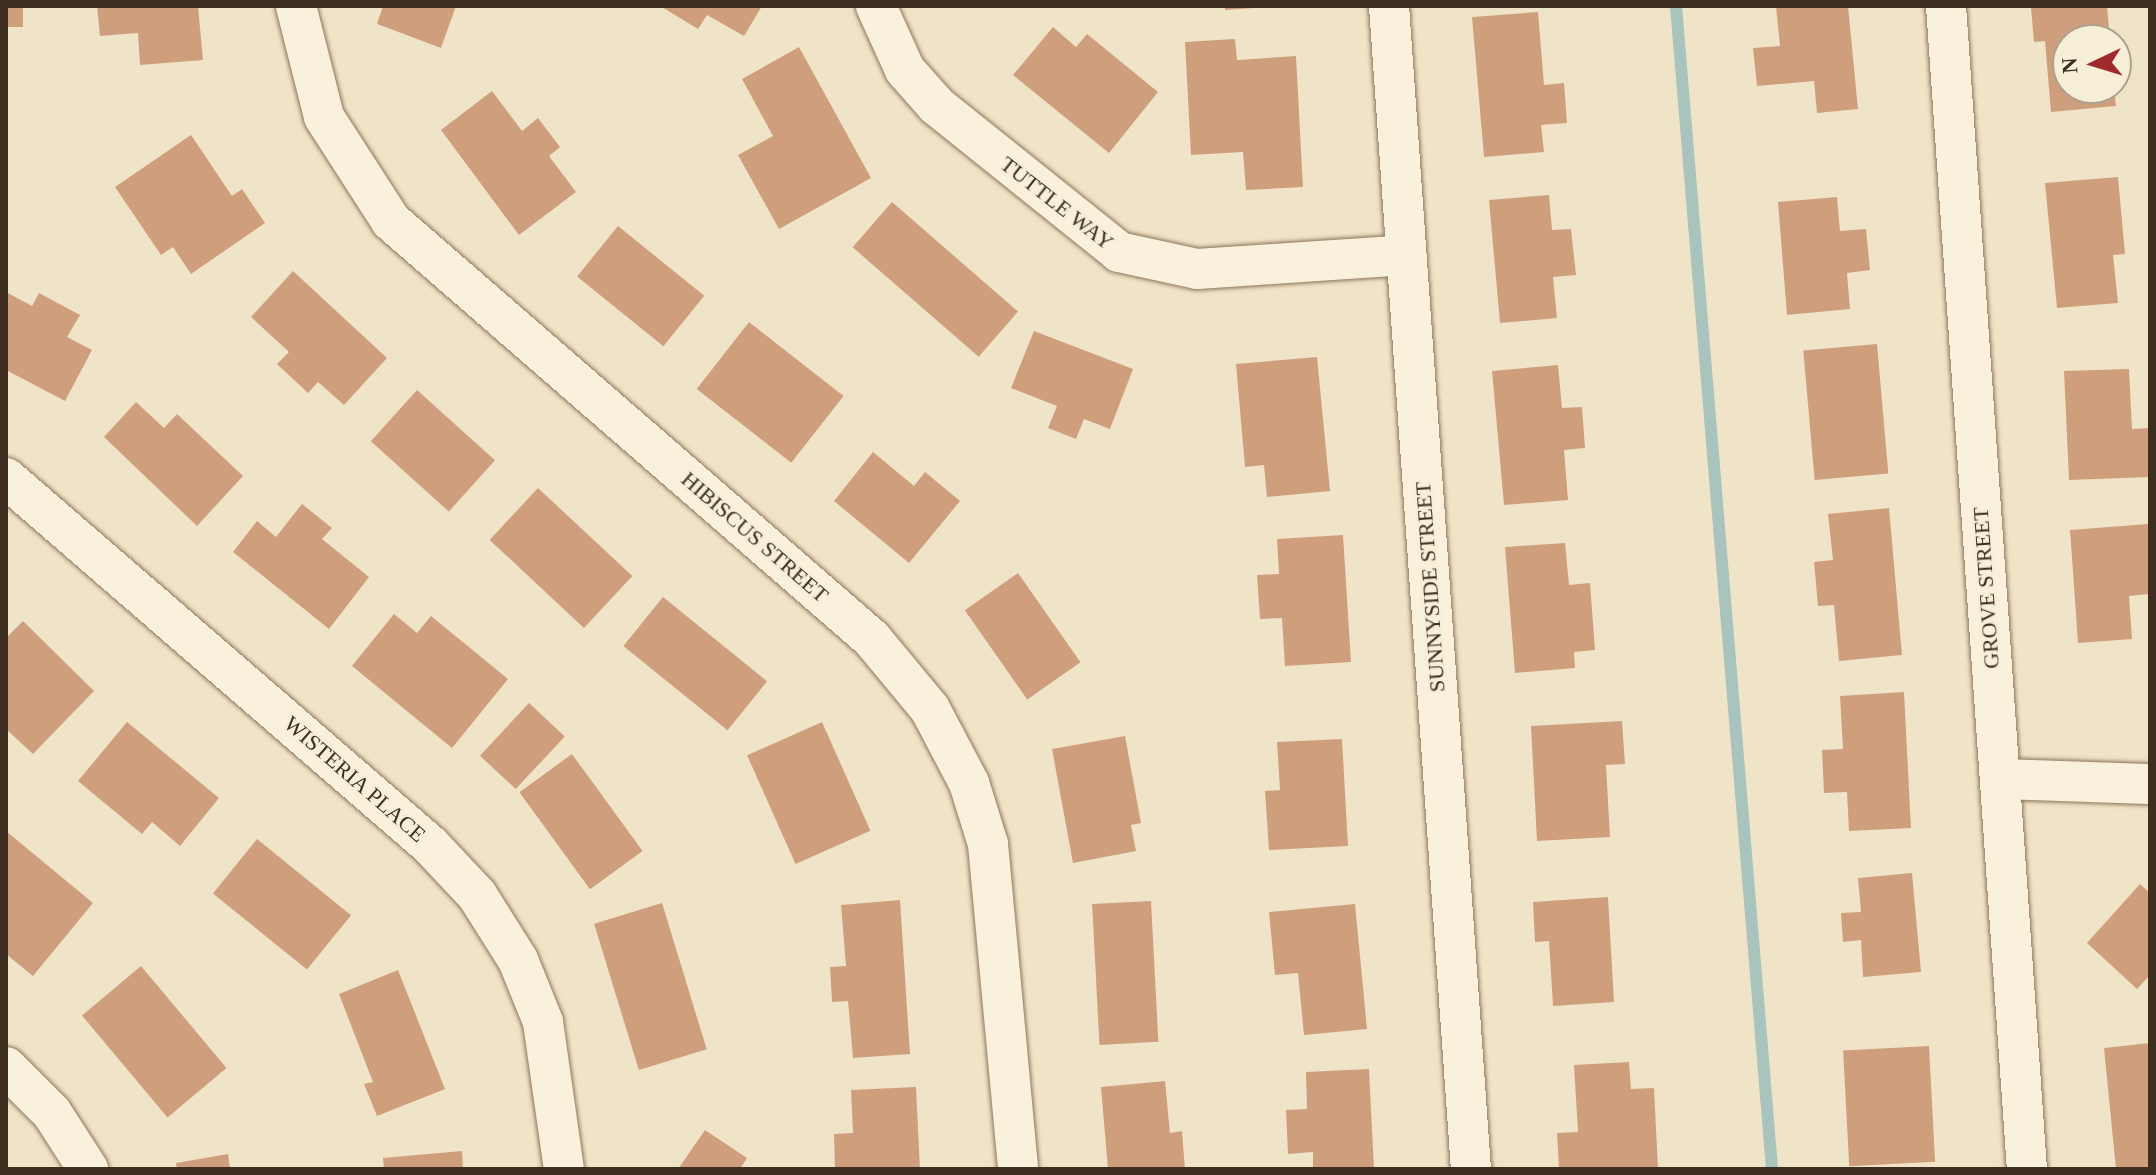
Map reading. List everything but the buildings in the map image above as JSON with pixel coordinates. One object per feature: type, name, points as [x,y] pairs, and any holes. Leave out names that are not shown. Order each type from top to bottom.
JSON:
[{"type":"street","name":"HIBISCUS STREET","points":[[296,6],[324,117],[391,221],[872,639],[930,709],[969,783],[988,844],[1018,1169]]},
{"type":"street","name":"TUTTLE WAY","points":[[876,6],[905,70],[937,106],[1119,252],[1197,269],[1407,255]]},
{"type":"street","name":"SUNNYSIDE STREET","points":[[1389,6],[1471,1169]]},
{"type":"street","name":"GROVE STREET","points":[[1946,6],[2027,1169]]},
{"type":"street","name":"WISTERIA PLACE","points":[[6,478],[430,845],[477,895],[518,960],[543,1022],[564,1169]]},
{"type":"street","points":[[2000,779],[2150,784]]},
{"type":"street","points":[[6,1067],[52,1113],[88,1169]]},
{"type":"waterway","points":[[1676,6],[1772,1169]]}]
